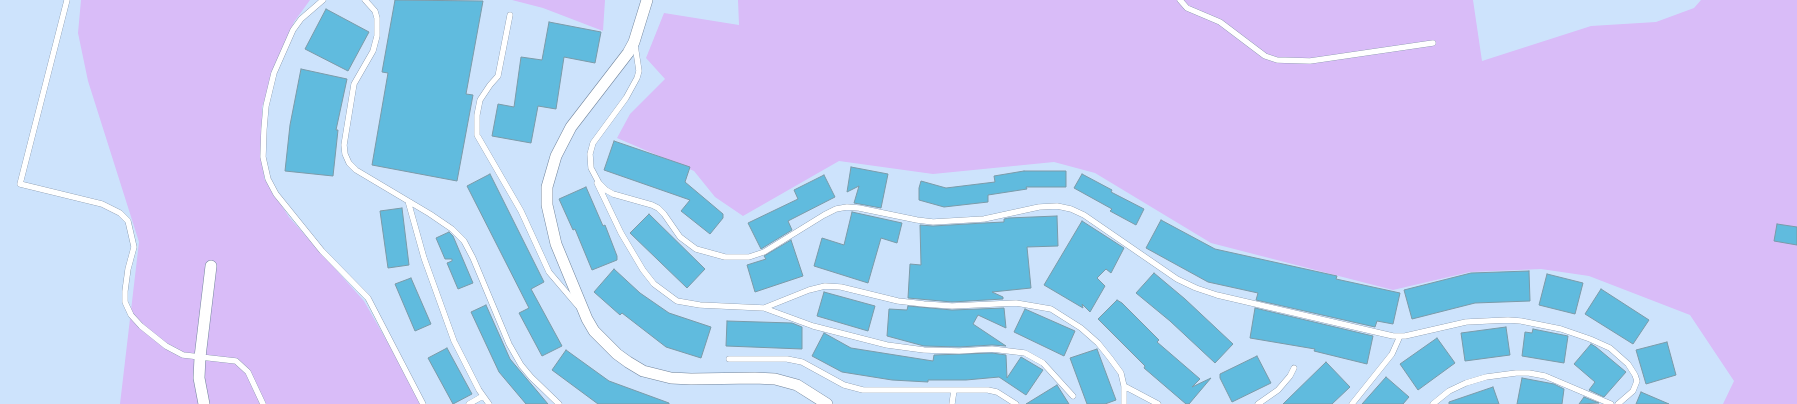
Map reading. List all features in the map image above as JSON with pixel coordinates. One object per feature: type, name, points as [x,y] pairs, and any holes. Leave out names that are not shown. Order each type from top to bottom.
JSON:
[{"type":"street","points":[[647,0],[634,42],[628,53],[570,127],[556,156],[547,187],[548,210],[556,244],[584,314],[594,331],[602,340],[628,362],[643,371],[671,378],[775,379],[798,385],[827,404]]},
{"type":"street","points":[[204,404],[199,378],[200,357],[211,266]]},
{"type":"lane","points":[[67,0],[20,184],[102,204],[120,213],[128,220],[134,247],[128,269],[125,290],[125,302],[127,308],[141,326],[166,346],[183,355],[236,361],[248,372],[263,404]]},
{"type":"lane","points":[[323,0],[301,19],[293,30],[274,73],[266,106],[264,129],[264,157],[268,179],[276,194],[322,251],[368,298],[420,402]]},
{"type":"lane","points":[[365,0],[375,11],[378,28],[373,51],[354,84],[344,145],[345,154],[349,163],[356,170],[452,229],[464,241],[473,258],[506,337],[518,359],[531,377],[559,404]]},
{"type":"lane","points":[[1180,0],[1187,8],[1220,22],[1265,56],[1277,60],[1310,61],[1434,43]]},
{"type":"lane","points":[[510,15],[498,76],[480,100],[477,115],[477,135],[521,211],[549,272],[584,314]]},
{"type":"lane","points":[[634,42],[639,71],[637,78],[626,98],[593,143],[590,154],[593,174],[632,254],[643,270],[662,292],[677,301],[690,304],[764,308],[813,326],[887,345],[924,350],[959,351],[992,349],[1025,353],[1043,363],[1074,396]]},
{"type":"lane","points":[[593,174],[599,183],[613,194],[658,208],[680,237],[696,249],[741,258],[764,252],[824,215],[836,209],[847,207],[933,222],[984,219],[1039,207],[1057,206],[1071,209],[1084,215],[1157,266],[1196,288],[1217,295],[1400,336],[1450,324],[1489,320],[1521,321],[1561,330],[1602,344],[1615,352],[1632,368],[1637,381],[1636,386],[1629,396],[1618,404]]},
{"type":"lane","points":[[408,201],[424,258],[454,341],[483,396],[489,404]]},
{"type":"lane","points":[[764,308],[809,290],[824,286],[841,287],[898,301],[924,304],[952,306],[1016,303],[1051,309],[1082,328],[1110,358],[1121,373],[1124,386],[1124,404]]},
{"type":"lane","points":[[1352,404],[1392,354],[1400,336]]},
{"type":"lane","points":[[729,359],[787,359],[802,362],[844,385],[863,390],[992,391],[1016,404]]},
{"type":"lane","points":[[1258,404],[1278,390],[1290,376],[1294,368]]},
{"type":"lane","points":[[1432,404],[1449,391],[1466,383],[1486,377],[1523,373],[1546,376],[1611,404]]},
{"type":"lane","points":[[1124,386],[1158,404]]},
{"type":"lane","points":[[952,404],[954,390]]},
{"type":"lane","points":[[469,404],[483,396]]},
{"type":"shaded area","points":[[81,0],[310,0],[294,22],[262,107],[264,178],[289,217],[364,301],[423,404],[120,404],[139,242],[88,81],[78,33]]},
{"type":"shaded area","points":[[512,0],[605,0],[603,31],[543,8]]},
{"type":"shaded area","points":[[738,0],[1473,0],[1482,61],[1591,26],[1656,22],[1694,8],[1701,0],[1797,0],[1797,404],[1723,404],[1734,381],[1690,315],[1589,276],[1541,269],[1470,272],[1393,290],[1211,243],[1095,173],[1054,162],[933,174],[839,161],[743,216],[715,197],[694,171],[617,138],[630,114],[665,79],[646,58],[664,13],[739,25]]},
{"type":"building","points":[[395,0],[483,1],[466,94],[473,95],[457,181],[372,165],[388,73],[382,72]]},
{"type":"building","points":[[326,9],[369,32],[348,71],[305,49]]},
{"type":"building","points":[[549,22],[601,32],[595,63],[564,57],[556,109],[538,106],[531,143],[492,136],[498,104],[514,107],[521,57],[542,60]]},
{"type":"building","points":[[301,69],[347,79],[336,130],[338,130],[333,176],[285,171],[290,125]]},
{"type":"building","points":[[614,141],[690,167],[685,182],[723,214],[723,218],[710,234],[681,211],[690,200],[604,170]]},
{"type":"building","points":[[851,167],[888,174],[881,208],[854,203],[859,186],[847,192]]},
{"type":"building","points":[[1024,171],[1066,171],[1066,187],[1026,187],[1027,189],[988,195],[988,202],[944,207],[919,200],[919,188],[921,181],[946,188],[995,182],[994,176]]},
{"type":"building","points":[[490,174],[544,282],[531,289],[562,346],[542,356],[519,313],[529,308],[467,186]]},
{"type":"building","points":[[1082,174],[1112,190],[1111,192],[1144,209],[1136,225],[1110,211],[1112,209],[1074,188]]},
{"type":"building","points":[[824,175],[835,197],[788,221],[792,230],[761,249],[748,223],[798,199],[794,190]]},
{"type":"building","points":[[586,187],[603,226],[605,225],[617,256],[617,260],[592,270],[575,229],[573,230],[559,199]]},
{"type":"building","points":[[402,208],[409,265],[388,268],[380,211]]},
{"type":"building","points":[[852,212],[902,223],[897,243],[881,238],[868,283],[814,266],[822,238],[844,245]]},
{"type":"building","points":[[649,214],[705,269],[687,288],[630,233]]},
{"type":"building","points":[[1057,216],[1058,246],[1027,247],[1031,288],[992,292],[1003,297],[1003,299],[952,302],[908,298],[910,264],[921,265],[920,225],[933,226],[1004,222],[1004,219],[1008,218]]},
{"type":"building","points":[[1161,220],[1215,249],[1337,276],[1336,279],[1400,293],[1393,324],[1377,321],[1375,327],[1256,300],[1258,293],[1208,282],[1146,248]]},
{"type":"building","points":[[1082,221],[1124,248],[1111,273],[1106,269],[1097,278],[1105,286],[1090,312],[1082,304],[1083,308],[1044,285]]},
{"type":"building","points":[[1777,224],[1797,227],[1797,245],[1774,241]]},
{"type":"building","points":[[449,232],[453,236],[473,283],[458,289],[447,263],[452,261],[452,259],[445,259],[436,238]]},
{"type":"building","points":[[791,240],[803,276],[755,292],[747,265],[766,259],[764,256]]},
{"type":"building","points":[[614,269],[640,293],[669,313],[711,327],[701,358],[666,347],[622,313],[620,315],[594,292]]},
{"type":"building","points":[[1529,271],[1530,301],[1475,303],[1412,319],[1404,290],[1471,273]]},
{"type":"building","points":[[1154,273],[1185,299],[1233,344],[1215,363],[1170,321],[1136,293]]},
{"type":"building","points":[[1547,274],[1583,283],[1575,314],[1539,305]]},
{"type":"building","points":[[411,278],[431,324],[415,331],[395,284]]},
{"type":"building","points":[[1601,289],[1649,320],[1633,344],[1585,314]]},
{"type":"building","points":[[824,292],[875,306],[868,331],[817,316]]},
{"type":"building","points":[[1117,300],[1122,303],[1159,340],[1157,342],[1200,379],[1192,387],[1211,378],[1189,404],[1186,404],[1144,368],[1145,366],[1098,319]]},
{"type":"building","points":[[486,305],[510,359],[548,404],[526,404],[499,372],[471,312]]},
{"type":"building","points":[[908,306],[952,310],[1004,308],[1006,328],[978,315],[973,324],[1006,346],[924,346],[887,336],[889,309],[907,310]]},
{"type":"building","points":[[1255,308],[1373,336],[1367,364],[1314,351],[1315,349],[1250,338]]},
{"type":"building","points":[[1025,309],[1075,331],[1064,356],[1014,332]]},
{"type":"building","points":[[727,321],[792,323],[802,327],[802,349],[726,346]]},
{"type":"building","points":[[1506,327],[1510,355],[1465,361],[1461,333]]},
{"type":"building","points":[[1533,329],[1568,336],[1564,363],[1522,356],[1525,332],[1532,333]]},
{"type":"building","points":[[824,333],[851,348],[933,361],[934,355],[992,353],[1006,355],[1007,378],[1021,357],[1043,370],[1026,395],[999,377],[966,380],[928,380],[928,382],[892,380],[842,372],[812,356]]},
{"type":"building","points":[[1437,338],[1455,363],[1418,390],[1400,364]]},
{"type":"building","points":[[1667,342],[1676,375],[1646,384],[1636,350]]},
{"type":"building","points":[[1591,344],[1626,372],[1604,397],[1589,390],[1595,382],[1574,364]]},
{"type":"building","points":[[447,348],[472,394],[453,404],[428,358]]},
{"type":"building","points":[[1097,349],[1116,400],[1105,404],[1087,404],[1070,358]]},
{"type":"building","points":[[566,350],[609,381],[669,404],[598,404],[552,370]]},
{"type":"building","points":[[1257,356],[1271,383],[1232,402],[1220,378],[1220,374]]},
{"type":"building","points":[[1326,362],[1350,387],[1332,404],[1283,404]]},
{"type":"building","points":[[1386,377],[1409,397],[1403,404],[1362,404]]},
{"type":"building","points":[[1522,378],[1554,384],[1564,389],[1562,404],[1517,404]]},
{"type":"building","points":[[1057,385],[1069,404],[1026,404]]},
{"type":"building","points":[[1493,387],[1499,404],[1449,404],[1449,402]]},
{"type":"building","points":[[1641,392],[1669,404],[1636,404]]},
{"type":"building","points":[[1584,397],[1599,403],[1579,404]]}]
